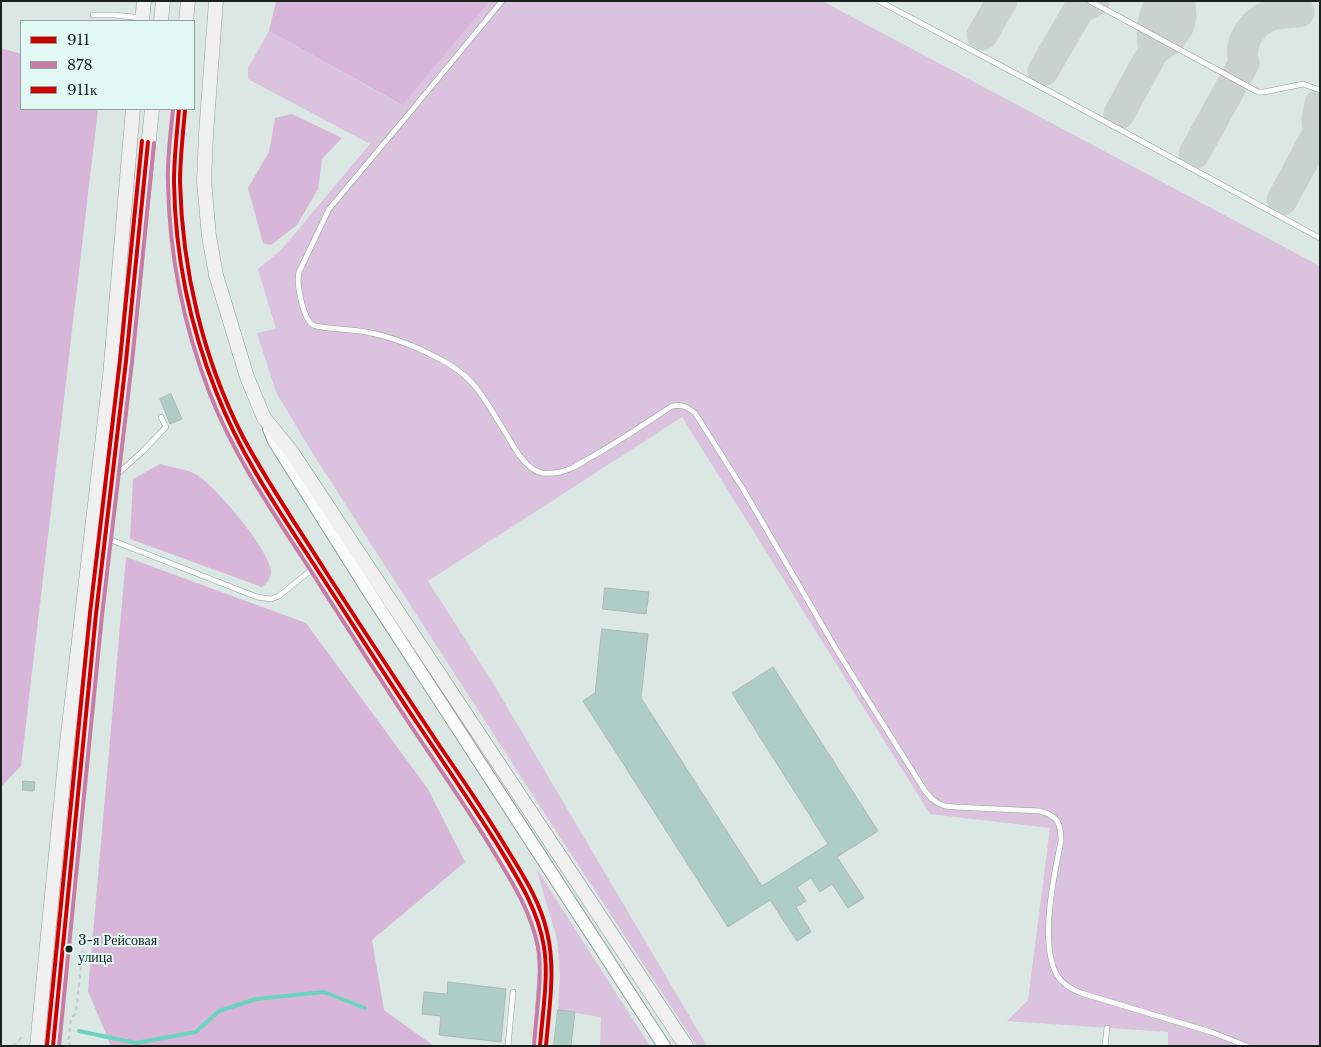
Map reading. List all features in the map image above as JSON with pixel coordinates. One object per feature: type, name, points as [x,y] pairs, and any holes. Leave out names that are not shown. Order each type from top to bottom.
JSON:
[{"type":"main road","points":[[142,20],[144,1]]},
{"type":"main road","points":[[160,20],[163,1]]},
{"type":"main road","points":[[186,20],[188,1]]},
{"type":"main road","points":[[216,1],[204,181],[209,236],[216,275],[230,325],[247,377],[264,418],[296,459],[686,1046]]},
{"type":"main road","points":[[36,1046],[67,743],[110,376],[133,110]]},
{"type":"main road","points":[[53,1046],[96,614],[126,361],[152,110]]},
{"type":"main road","points":[[179,110],[174,182],[180,251],[190,307],[203,353],[220,401],[240,445],[264,486],[371,654],[476,809],[532,904],[542,935],[546,966],[540,1046]]},
{"type":"street","points":[[264,418],[279,448],[369,592],[664,1046]]},
{"type":"lane","points":[[502,1],[402,123],[329,208],[298,277],[305,314],[309,320],[315,326],[364,331],[382,336],[413,347],[453,367],[470,381],[478,391],[519,455],[528,465],[542,473],[560,472],[571,468],[607,448],[672,406],[684,406],[695,413],[743,489],[836,649],[925,791],[932,799],[938,803],[955,808],[1040,811],[1050,813],[1059,823],[1062,841],[1050,910],[1048,941],[1053,968],[1063,984],[1080,993],[1211,1032],[1247,1046]]},
{"type":"lane","points":[[879,1],[1320,238]]},
{"type":"lane","points":[[1090,1],[1258,92],[1302,84],[1320,90]]},
{"type":"lane","points":[[93,15],[114,15],[142,20]]},
{"type":"lane","points":[[112,478],[142,452],[166,427],[161,417]]},
{"type":"lane","points":[[105,538],[257,597],[270,599],[279,596],[315,566]]},
{"type":"lane","points":[[508,1046],[513,992]]},
{"type":"lane","points":[[1106,1046],[1107,1028]]},
{"type":"path","points":[[71,1046],[67,1041],[71,1018],[76,1013],[83,946]]},
{"type":"path","points":[[13,1046],[24,1035]]},
{"type":"shaded area","points":[[276,1],[490,1],[402,105],[269,31]]},
{"type":"shaded area","points":[[490,1],[822,1],[1320,266],[1320,1046],[1168,1046],[1168,1032],[1007,1021],[1028,1000],[1050,828],[930,814],[682,417],[428,581],[493,683],[707,1046],[697,1046],[313,454],[276,392],[257,333],[276,329],[258,269],[281,250],[370,144],[248,79],[248,68],[269,31],[401,105]]},
{"type":"shaded area","points":[[1,48],[20,54],[20,110],[98,110],[21,766],[1,787]]},
{"type":"shaded area","points":[[292,114],[342,138],[322,159],[318,189],[297,225],[271,245],[263,243],[248,188],[269,152],[275,118]]},
{"type":"shaded area","points":[[160,464],[197,475],[216,492],[240,519],[252,534],[268,561],[271,571],[270,576],[262,587],[130,539],[133,479]]},
{"type":"shaded area","points":[[126,557],[306,623],[428,789],[465,862],[372,940],[384,1010],[434,1046],[111,1046],[88,991]]},
{"type":"shaded area","points":[[536,868],[650,1046],[600,1046],[601,1017],[558,1010],[560,974],[557,939]]},
{"type":"building","points":[[171,394],[182,419],[170,424],[160,399]]},
{"type":"building","points":[[605,588],[649,592],[646,614],[603,609]]},
{"type":"building","points":[[602,629],[648,634],[641,698],[762,886],[828,844],[732,693],[773,667],[878,831],[837,857],[864,898],[848,908],[832,884],[820,892],[811,878],[797,887],[806,901],[796,907],[811,932],[797,941],[770,900],[728,927],[583,701],[595,693]]},
{"type":"building","points":[[23,781],[35,782],[34,791],[23,790]]},
{"type":"building","points":[[448,982],[506,989],[501,1042],[439,1035],[441,1016],[422,1014],[424,992],[447,994]]},
{"type":"building","points":[[558,1010],[575,1012],[571,1046],[554,1046]]},
{"type":"waterway","points":[[79,1031],[136,1043],[196,1032],[219,1011],[256,999],[324,992],[365,1008]]},
{"type":"taxiway","points":[[982,35],[1002,1]]},
{"type":"taxiway","points":[[1043,71],[1079,9],[1094,1]]},
{"type":"taxiway","points":[[1154,50],[1152,37],[1154,18],[1163,1]]},
{"type":"taxiway","points":[[1119,114],[1154,50],[1170,39],[1179,25],[1181,16],[1180,1]]},
{"type":"taxiway","points":[[1194,154],[1244,63],[1242,56],[1243,46],[1245,39],[1252,29],[1257,23],[1269,16],[1299,12]]},
{"type":"taxiway","points":[[1282,200],[1318,133],[1317,118],[1320,104]]},
{"type":"transit line","name":"878","points":[[173,110],[168,172],[171,236],[186,316],[210,394],[229,437],[264,498],[472,817],[520,896],[531,921],[538,947],[539,983],[534,1046]]},
{"type":"transit line","name":"911","points":[[179,110],[174,182],[177,236],[186,290],[207,369],[236,437],[271,498],[487,829],[532,906],[541,933],[545,959],[540,1046]]},
{"type":"transit line","name":"911к","points":[[185,110],[180,182],[185,248],[197,313],[217,377],[243,437],[270,484],[364,632],[489,820],[535,897],[544,920],[550,946],[551,989],[546,1046]]},
{"type":"transit line","name":"911к","points":[[47,1045],[90,613],[120,360],[142,141]]},
{"type":"transit line","name":"911","points":[[53,1046],[96,614],[126,361],[148,142]]},
{"type":"transit line","name":"878","points":[[59,1046],[102,615],[132,362],[154,143]]},
{"type":"place","name":"3-я Рейсовая улица","points":[[69,949]]}]
